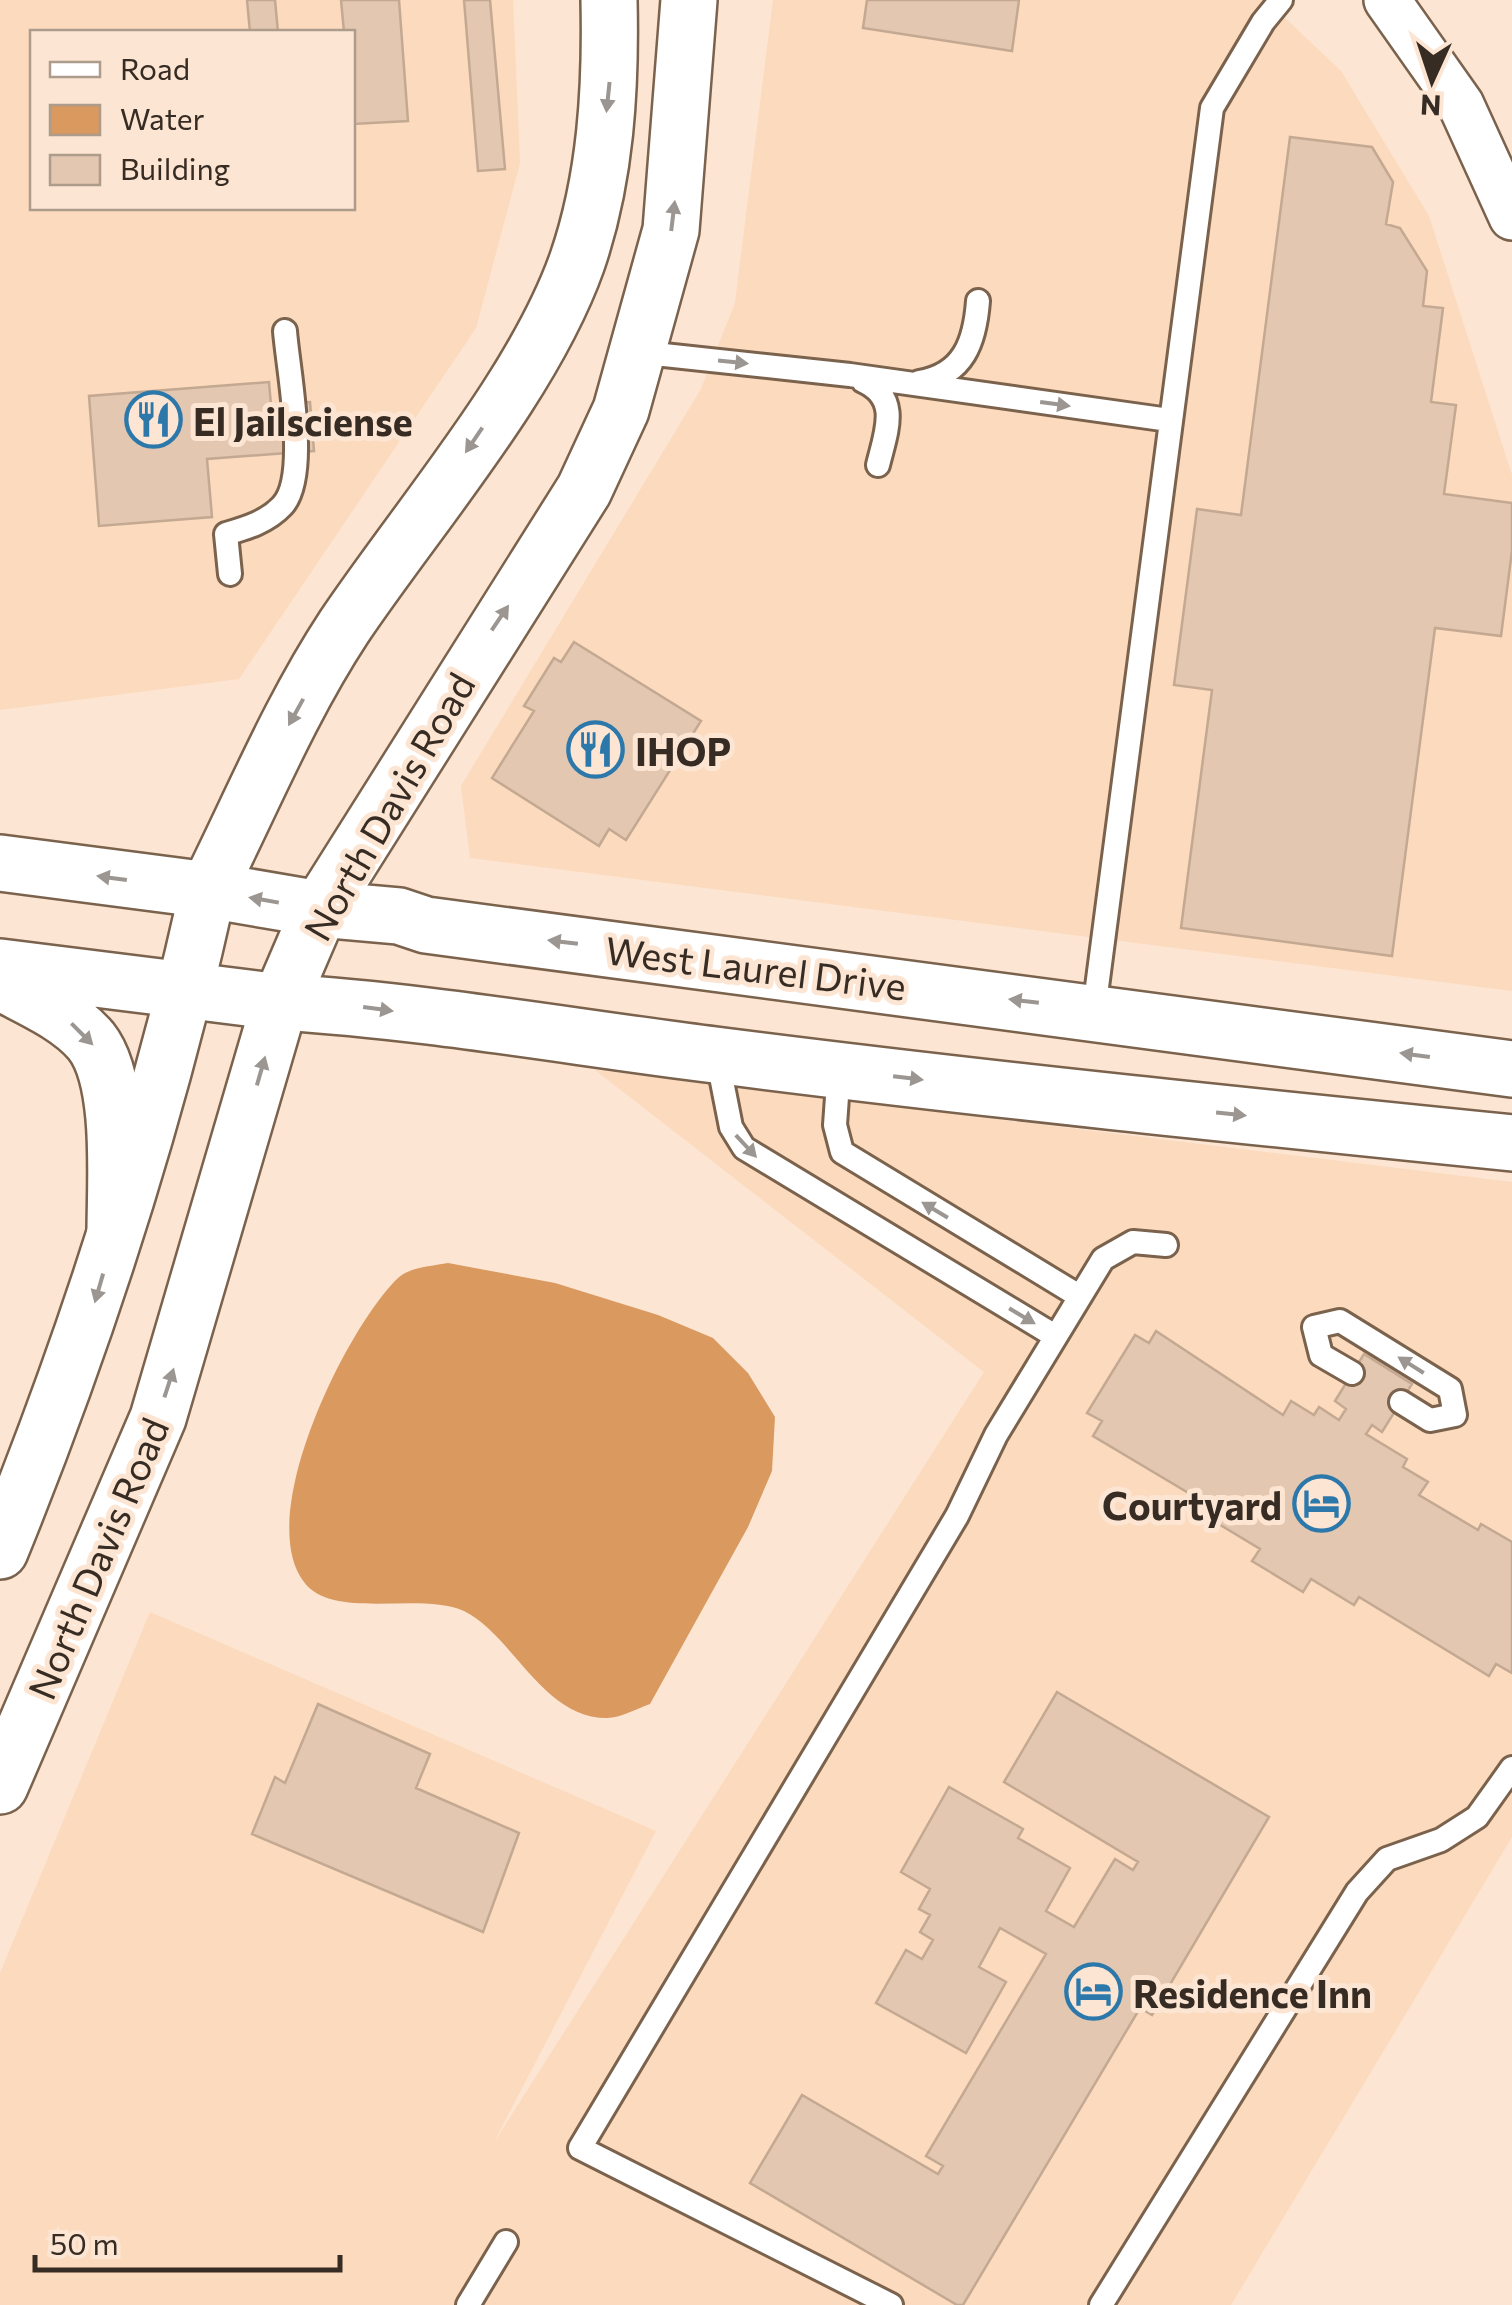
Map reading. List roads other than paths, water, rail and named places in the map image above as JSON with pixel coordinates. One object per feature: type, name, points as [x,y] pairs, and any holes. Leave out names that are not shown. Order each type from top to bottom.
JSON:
[{"type":"main road","points":[[0,1551],[86,1332],[186,990],[208,890],[270,759],[342,630],[530,360],[576,265],[597,188],[611,70],[608,0]]},
{"type":"main road","name":"North Davis Road","points":[[0,1786],[158,1418],[280,1002],[320,910],[356,858],[485,640],[584,490],[621,410],[672,230],[689,0]]},
{"type":"main road","name":"West Laurel Drive","points":[[0,864],[1512,1069]]},
{"type":"main road","points":[[0,967],[280,1002],[354,1006],[716,1056],[1512,1144]]},
{"type":"main road","points":[[0,982],[66,1019],[93,1043],[108,1081],[114,1140],[115,1232]]},
{"type":"street","points":[[1387,0],[1461,105],[1512,217]]},
{"type":"lane","points":[[1094,1010],[1212,108],[1263,22],[1281,0]]},
{"type":"lane","points":[[911,384],[936,380],[962,361],[976,329],[978,300]]},
{"type":"lane","points":[[230,574],[226,534],[261,522],[281,508],[295,481],[284,331]]},
{"type":"lane","points":[[636,352],[850,375],[1169,420]]},
{"type":"lane","points":[[850,375],[882,392],[889,404],[878,466]]},
{"type":"lane","points":[[716,1056],[731,1127],[744,1148],[1055,1336]]},
{"type":"lane","points":[[838,1070],[834,1126],[842,1152],[1079,1296]]},
{"type":"lane","points":[[891,2305],[580,2148],[957,1516],[996,1435],[1079,1296],[1113,1250],[1133,1242],[1166,1245]]},
{"type":"lane","points":[[1352,1373],[1321,1355],[1314,1327],[1340,1321],[1450,1388],[1455,1415],[1430,1420],[1401,1402]]},
{"type":"lane","points":[[1101,2305],[1356,1892],[1387,1858],[1441,1840],[1477,1817],[1512,1768]]},
{"type":"lane","points":[[468,2305],[506,2242]]},
{"type":"water","points":[[448,1263],[555,1283],[658,1315],[713,1338],[748,1373],[775,1417],[772,1471],[748,1527],[650,1704],[612,1718],[584,1714],[564,1705],[546,1690],[482,1622],[464,1611],[425,1604],[335,1600],[317,1594],[304,1582],[291,1552],[290,1514],[298,1470],[332,1378],[377,1302],[398,1278],[415,1269]]},
{"type":"place","name":"El Jailsciense","points":[[154,420]]},
{"type":"place","name":"IHOP","points":[[596,750]]},
{"type":"place","name":"Courtyard","points":[[1321,1504]]},
{"type":"place","name":"Residence Inn","points":[[1094,1992]]}]
